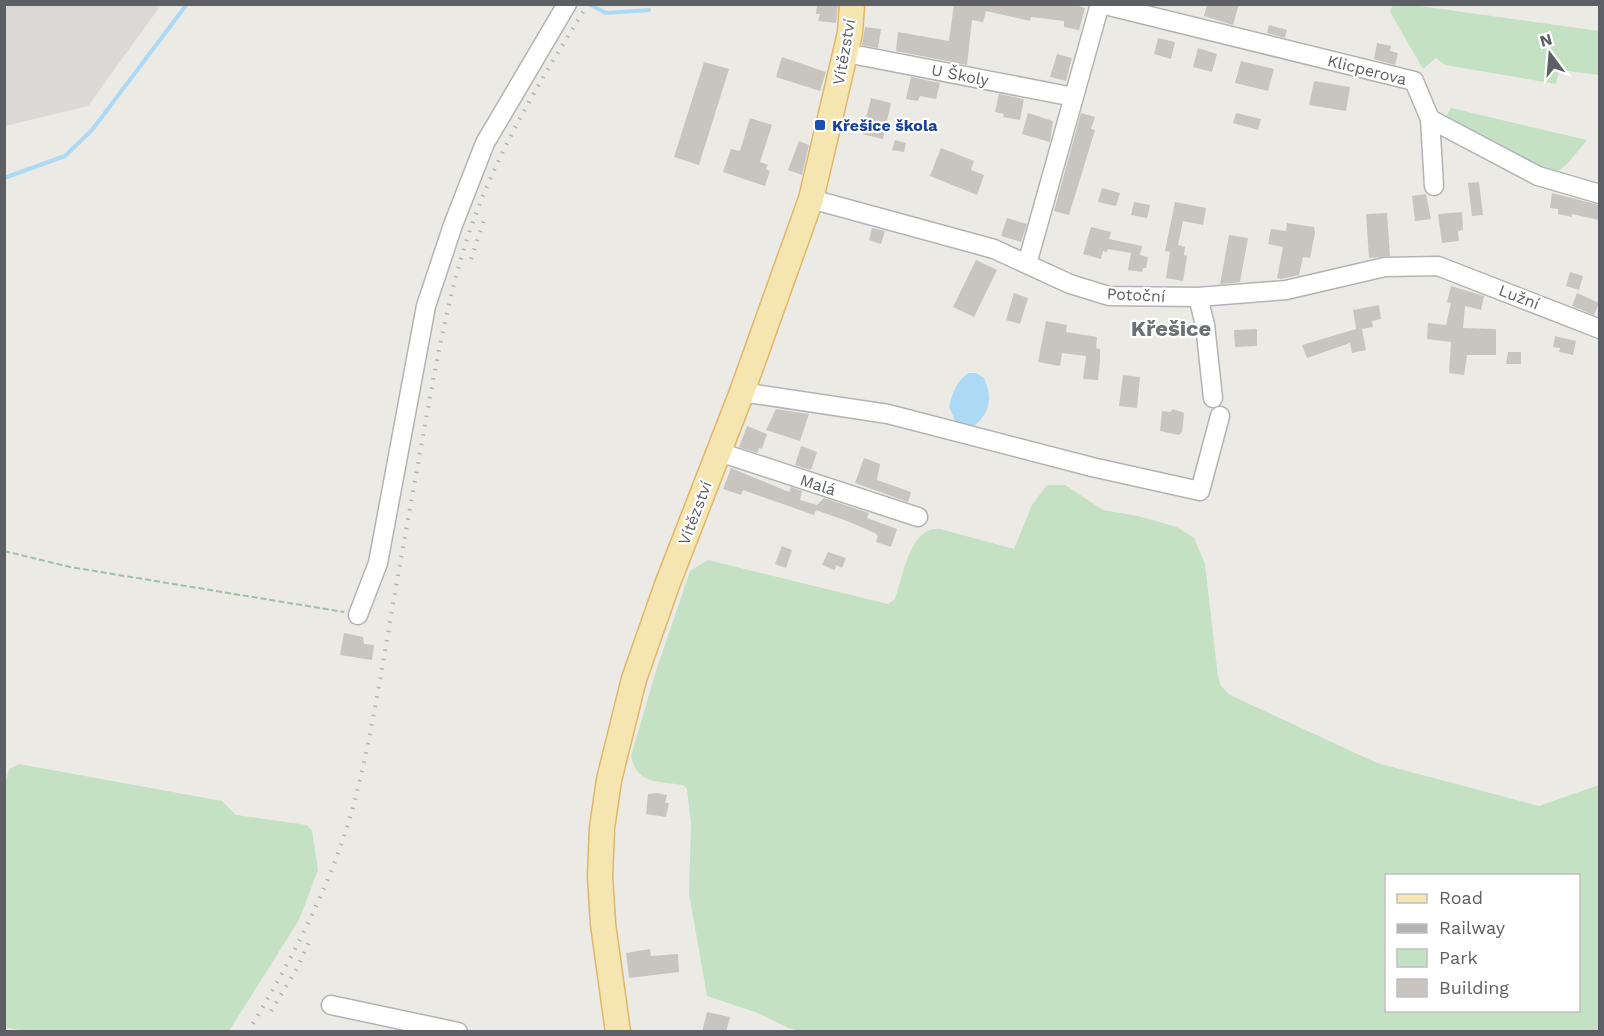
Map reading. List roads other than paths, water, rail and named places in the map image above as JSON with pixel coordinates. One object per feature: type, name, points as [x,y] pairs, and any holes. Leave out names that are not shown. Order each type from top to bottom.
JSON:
[{"type":"main road","name":"Vítězství","points":[[618,1032],[603,924],[600,876],[602,828],[609,780],[634,679],[667,585],[742,392],[811,199],[846,53],[852,4]]},
{"type":"street","points":[[1027,264],[1100,4]]},
{"type":"street","name":"Klicperova","points":[[1100,4],[1414,81],[1430,118]]},
{"type":"street","points":[[358,615],[378,563],[426,306],[453,225],[485,142],[566,7]]},
{"type":"street","name":"U Školy","points":[[846,53],[1074,97]]},
{"type":"street","points":[[1430,118],[1434,186]]},
{"type":"street","points":[[1430,118],[1538,176],[1599,194]]},
{"type":"street","name":"Potoční","points":[[811,199],[994,249],[1070,284],[1109,296],[1198,297],[1286,290],[1385,267],[1438,266]]},
{"type":"street","name":"Lužní","points":[[1438,266],[1599,329]]},
{"type":"street","points":[[1198,297],[1205,326],[1213,398]]},
{"type":"street","points":[[742,392],[888,414],[1092,467],[1200,491],[1220,416]]},
{"type":"street","name":"Malá","points":[[718,452],[918,517]]},
{"type":"street","points":[[332,1005],[458,1032]]},
{"type":"water","points":[[968,373],[976,373],[984,378],[987,385],[988,405],[979,422],[973,427],[958,427],[949,407],[955,388]]},
{"type":"waterway","points":[[4,178],[65,156],[92,130],[187,4]]},
{"type":"waterway","points":[[589,4],[606,13],[649,10]]},
{"type":"railway","points":[[248,1032],[307,926],[331,871],[351,814],[373,720],[441,339],[469,233],[493,173],[522,115],[588,4]]},
{"type":"railway","points":[[471,259],[484,220]]},
{"type":"railway","points":[[271,1011],[296,970],[310,940]]},
{"type":"place","name":"Křešice škola","points":[[820,125]]},
{"type":"district","name":"Křešice","points":[[1171,328]]}]
